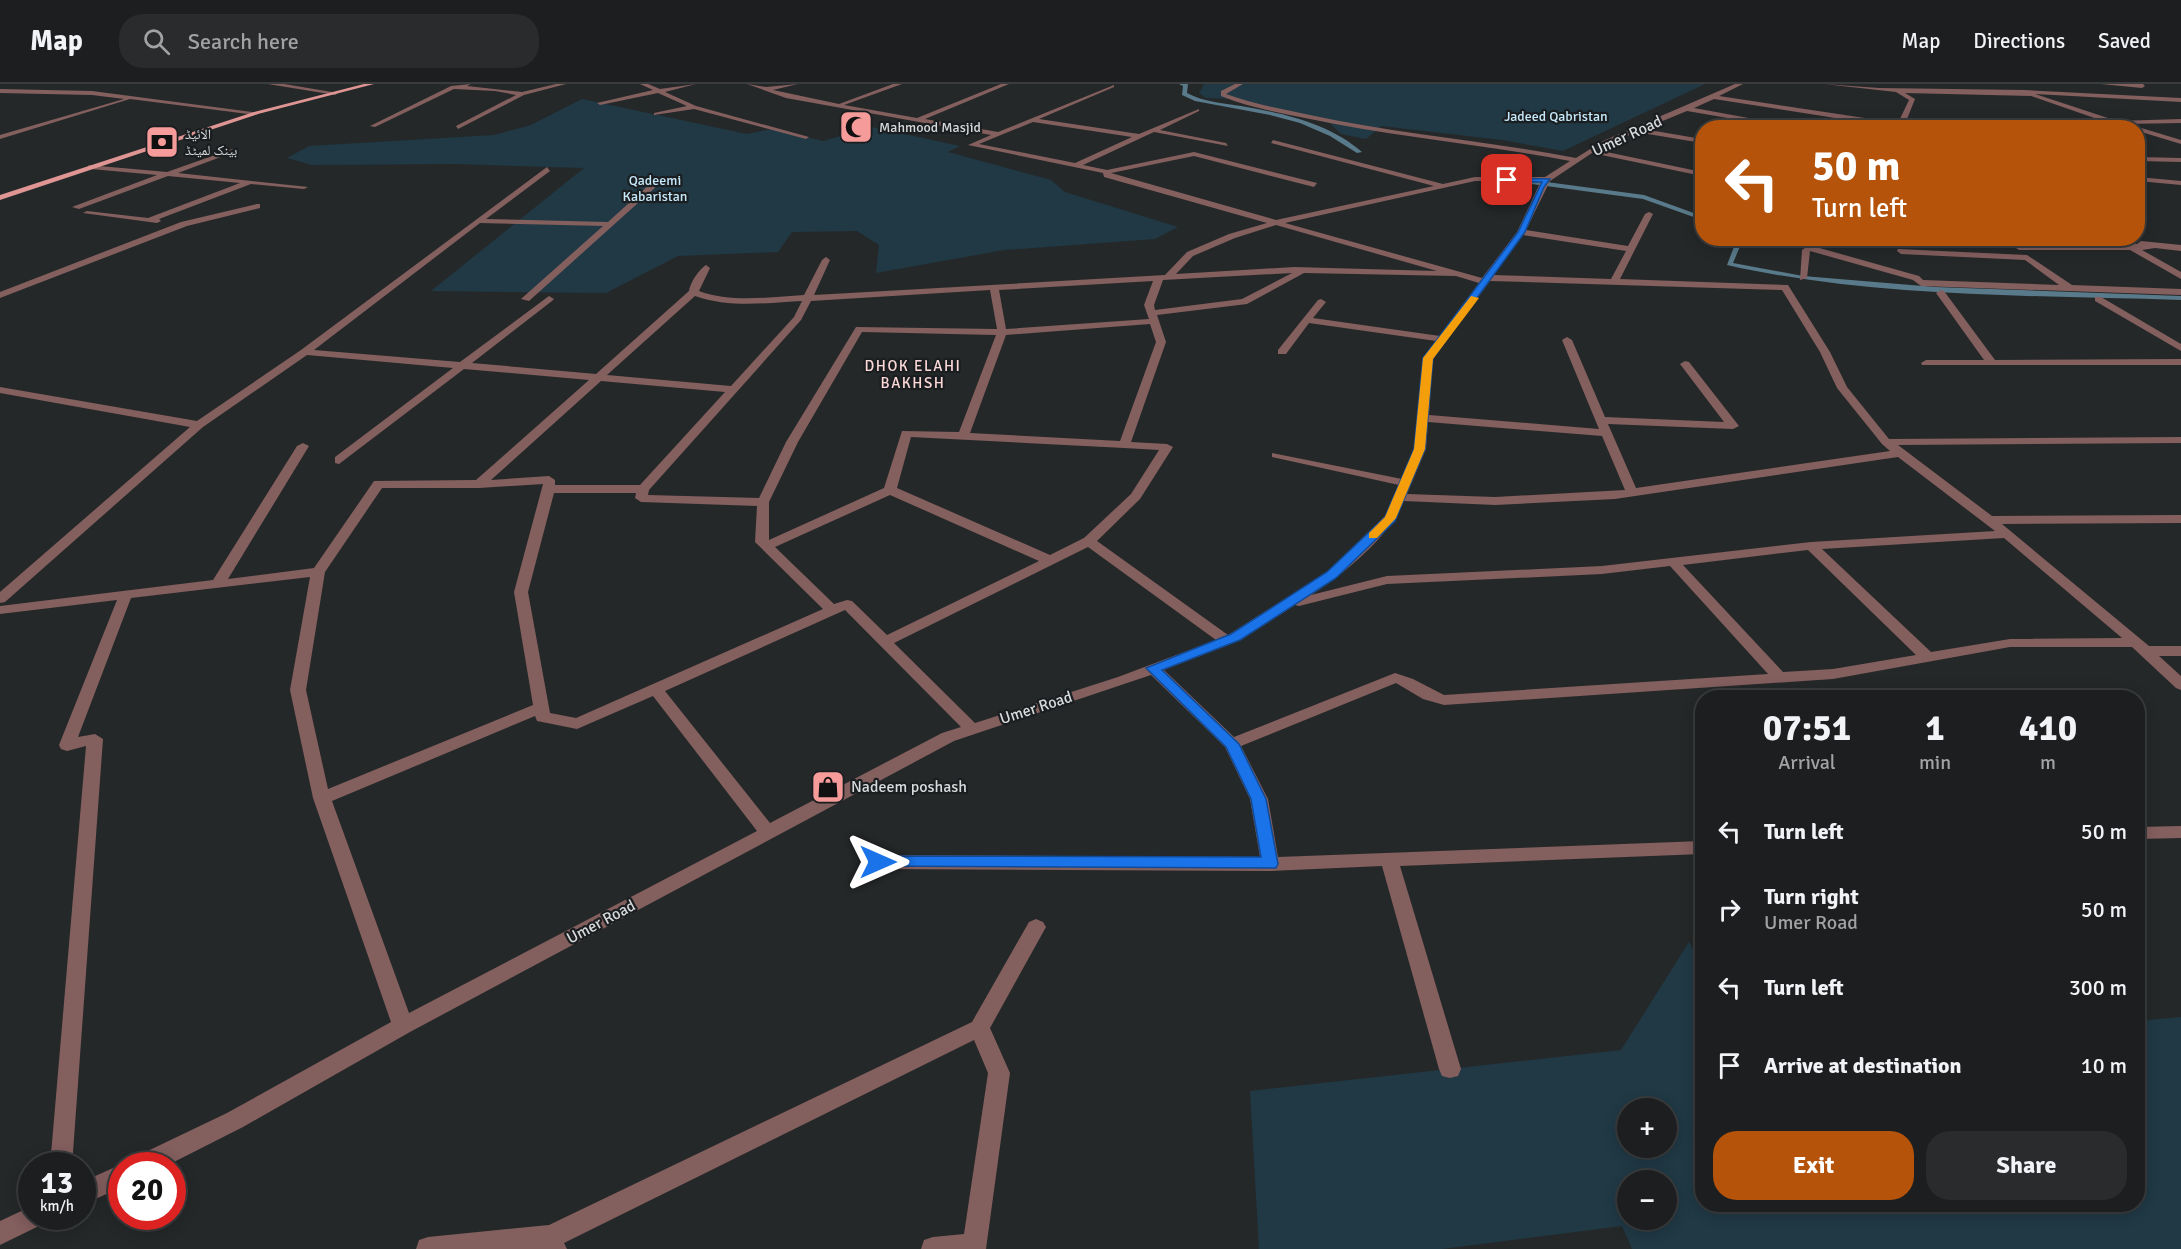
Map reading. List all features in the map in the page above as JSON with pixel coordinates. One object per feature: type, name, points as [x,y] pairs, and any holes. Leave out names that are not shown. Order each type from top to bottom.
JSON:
[{"type":"main road","points":[[0,198],[256,113],[371,84]]},
{"type":"street","points":[[271,84],[335,93]]},
{"type":"street","points":[[373,126],[453,87],[468,84]]},
{"type":"street","points":[[458,127],[522,94],[563,84]]},
{"type":"street","points":[[643,84],[694,107],[806,137]]},
{"type":"street","points":[[600,102],[693,84]]},
{"type":"street","points":[[750,84],[797,99],[999,134]]},
{"type":"street","points":[[763,89],[795,84]]},
{"type":"street","points":[[839,105],[899,84]]},
{"type":"street","points":[[917,120],[1006,84]]},
{"type":"street","points":[[1240,84],[1223,92],[1223,95],[1244,103],[1365,129],[1520,149],[1577,160]]},
{"type":"street","name":"Umer Road","points":[[170,1152],[235,1120],[403,1026],[768,834],[948,736],[1153,668],[1227,640],[1332,575],[1391,518],[1419,449],[1428,358],[1488,280],[1521,232],[1544,183],[1592,151],[1740,84]]},
{"type":"street","points":[[1827,84],[1898,91],[2027,93],[2181,100]]},
{"type":"street","points":[[1871,84],[1879,90]]},
{"type":"street","points":[[2014,84],[2027,93],[2105,120]]},
{"type":"street","points":[[2104,84],[2142,86],[2138,84]]},
{"type":"street","points":[[1112,86],[971,146],[1107,172],[1157,159],[1194,154],[1314,185]]},
{"type":"street","points":[[453,87],[495,89],[522,94]]},
{"type":"street","points":[[0,91],[92,93],[256,113]]},
{"type":"street","points":[[1898,91],[1912,99],[1902,120]]},
{"type":"street","points":[[0,137],[135,97]]},
{"type":"street","points":[[1714,97],[1859,120]]},
{"type":"street","points":[[656,114],[694,107]]},
{"type":"street","points":[[1688,109],[1753,120]]},
{"type":"street","points":[[1077,165],[1197,110]]},
{"type":"street","points":[[1671,116],[1682,118]]},
{"type":"street","points":[[1032,120],[1138,136]]},
{"type":"street","points":[[2145,122],[2181,121]]},
{"type":"street","points":[[0,129],[23,130]]},
{"type":"street","points":[[1152,130],[1226,145]]},
{"type":"street","points":[[1636,130],[1695,140]]},
{"type":"street","points":[[2145,131],[2181,142]]},
{"type":"street","points":[[1273,142],[1443,186]]},
{"type":"street","points":[[76,207],[232,151]]},
{"type":"street","points":[[1592,151],[1695,173]]},
{"type":"street","points":[[2145,159],[2181,160]]},
{"type":"street","points":[[91,167],[304,187]]},
{"type":"street","points":[[0,599],[199,425],[304,352],[547,169]]},
{"type":"street","points":[[1107,172],[1107,175],[1455,274],[1488,280],[1785,287],[1825,352],[1842,387],[1886,442],[2008,534],[2141,647],[2181,685]]},
{"type":"street","points":[[1124,445],[1161,342],[1149,305],[1163,277],[1190,254],[1233,236],[1278,222],[1475,179],[1544,183]]},
{"type":"street","points":[[2145,180],[2181,183]]},
{"type":"street","points":[[149,220],[251,182]]},
{"type":"street","points":[[2155,182],[2172,190]]},
{"type":"street","points":[[526,298],[654,185]]},
{"type":"street","points":[[0,295],[184,224],[257,206]]},
{"type":"street","points":[[87,213],[184,224]]},
{"type":"street","points":[[1614,282],[1649,213]]},
{"type":"street","points":[[477,221],[609,224]]},
{"type":"street","points":[[1521,232],[1631,249]]},
{"type":"street","points":[[1803,278],[1806,250],[1812,246]]},
{"type":"street","points":[[2017,246],[2047,246]]},
{"type":"street","points":[[2136,246],[2181,276]]},
{"type":"street","points":[[2145,246],[2181,248]]},
{"type":"street","points":[[1809,248],[1916,278],[1921,283],[2181,292]]},
{"type":"street","points":[[1901,251],[2028,258],[2071,289]]},
{"type":"street","points":[[763,502],[641,498],[643,489],[798,318],[826,260]]},
{"type":"street","points":[[479,484],[694,292],[694,287],[705,268]]},
{"type":"street","points":[[694,292],[707,297],[754,301],[1303,271],[1455,274]]},
{"type":"street","points":[[832,611],[762,542],[763,502],[792,442],[859,328],[1002,332],[1153,317],[1244,302],[1303,271]]},
{"type":"street","points":[[10,281],[39,280]]},
{"type":"street","points":[[963,435],[1002,332],[994,288]]},
{"type":"street","points":[[1941,293],[1992,363]]},
{"type":"street","points":[[339,460],[549,299]]},
{"type":"street","points":[[2098,299],[2181,348]]},
{"type":"street","points":[[1282,352],[1321,302]]},
{"type":"street","points":[[1307,320],[1443,339]]},
{"type":"street","points":[[1567,340],[1632,493]]},
{"type":"street","points":[[304,352],[733,389]]},
{"type":"street","points":[[1926,363],[2181,362]]},
{"type":"street","points":[[1601,420],[1733,426],[1685,364]]},
{"type":"street","points":[[0,390],[199,425]]},
{"type":"street","points":[[1422,418],[1606,433]]},
{"type":"street","points":[[885,642],[1089,541],[1136,496],[1167,447],[906,433],[890,490]]},
{"type":"street","points":[[1886,442],[2181,441]]},
{"type":"street","points":[[219,582],[303,446]]},
{"type":"street","points":[[1276,455],[1403,490],[1495,501],[1632,493],[1900,453]]},
{"type":"street","points":[[403,1026],[322,798],[298,690],[318,572],[378,484],[479,484],[549,480],[549,489],[521,592],[543,717],[577,724],[847,604],[972,729]]},
{"type":"street","points":[[549,489],[643,489]]},
{"type":"street","points":[[766,546],[890,490],[1049,560]]},
{"type":"street","points":[[1989,520],[2181,519]]},
{"type":"street","points":[[1286,605],[1387,580],[1602,570],[1810,546],[2008,534]]},
{"type":"street","points":[[1089,541],[1227,640]]},
{"type":"street","points":[[1810,546],[1928,658]]},
{"type":"street","points":[[1673,562],[1781,679]]},
{"type":"street","points":[[0,610],[219,582],[318,572]]},
{"type":"street","points":[[62,1152],[95,739],[67,745],[126,594]]},
{"type":"street","points":[[1232,744],[1395,678],[1407,680],[1427,697],[1444,700],[1833,674],[2010,643],[2141,647],[2181,651]]},
{"type":"street","points":[[1153,668],[1232,744],[1258,799],[1270,864]]},
{"type":"street","points":[[655,689],[768,834]]},
{"type":"street","points":[[322,798],[541,708]]},
{"type":"street","points":[[2145,833],[2181,832]]},
{"type":"street","points":[[878,862],[1270,864],[1695,847]]},
{"type":"street","points":[[1389,859],[1450,1069]]},
{"type":"street","points":[[428,1249],[552,1243],[979,1028],[1036,927]]},
{"type":"street","points":[[933,1249],[974,1247],[999,1073],[979,1028]]},
{"type":"street","points":[[0,1233],[18,1224]]},
{"type":"green space","name":"Jadeed Qabristan","points":[[1204,84],[1705,84],[1563,151],[1502,140],[1382,126],[1366,139],[1341,134],[1328,121],[1235,99],[1206,98],[1199,93]]},
{"type":"green space","name":"Qadeemi Kabaristan","points":[[582,99],[747,134],[772,129],[823,141],[872,127],[960,146],[948,152],[1051,180],[1065,192],[1178,227],[1155,239],[1004,250],[876,273],[879,245],[857,231],[792,232],[778,252],[678,256],[606,293],[431,291],[584,168],[456,164],[312,165],[287,158],[309,146],[494,135],[531,125]]},
{"type":"green space","points":[[1689,942],[1695,953],[1695,1212],[2145,1212],[2145,1020],[2181,1017],[2181,1249],[1632,1249],[1624,1230],[1677,1230],[1677,1170],[1617,1170],[1617,1227],[1442,1249],[1259,1249],[1250,1091],[1621,1050]]},
{"type":"waterway","points":[[1181,84],[1186,85],[1184,94],[1197,100],[1270,113],[1302,122],[1332,135],[1359,152]]},
{"type":"waterway","points":[[1485,180],[1511,184],[1524,181],[1644,197],[1695,215]]},
{"type":"waterway","points":[[1737,246],[1729,264],[1803,278],[1935,289],[2181,298]]},
{"type":"slow traffic","points":[[1373,535],[1391,518],[1419,449],[1428,358],[1474,298]]},
{"type":"place","name":"Mahmood Masjid","points":[[856,127]]},
{"type":"place","name":"الائیڈ بینک لمیٹڈ","points":[[162,142]]},
{"type":"place","name":"Nadeem poshash","points":[[828,787]]},
{"type":"district","name":"DHOK ELAHI BAKHSH","points":[[913,374]]},
{"type":"route","points":[[878,862],[1270,864],[1258,799],[1232,744],[1153,668],[1236,637],[1332,575],[1391,518],[1419,449],[1428,358],[1521,232],[1541,187],[1547,179],[1507,180]]}]
